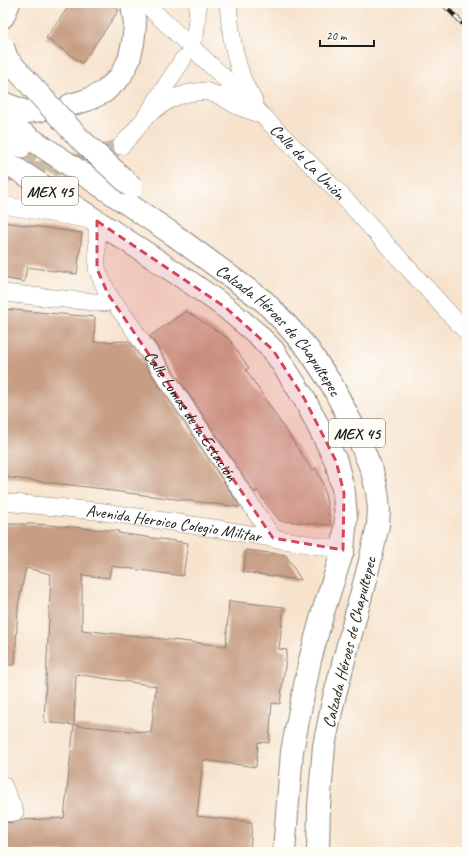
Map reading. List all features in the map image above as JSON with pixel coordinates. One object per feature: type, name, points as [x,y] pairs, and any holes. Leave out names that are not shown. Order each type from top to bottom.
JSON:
[{"type":"main road","points":[[3,18],[9,3]]},
{"type":"main road","points":[[70,105],[87,100],[104,92],[120,77],[129,60],[133,43],[135,25],[132,3]]},
{"type":"main road","points":[[3,47],[7,59],[78,137],[208,260]]},
{"type":"main road","points":[[3,103],[26,112],[41,110]]},
{"type":"main road","name":"Calzada Héroes de Chapultepec","points":[[3,120],[174,235],[265,302],[308,349],[332,385],[357,434],[372,471],[377,491],[379,509],[378,525],[333,702],[324,746],[319,806],[318,852]]},
{"type":"main road","name":"MEX 45","points":[[3,160],[97,221]]},
{"type":"main road","name":"Calzada Héroes de Chapultepec","points":[[97,221],[225,307],[256,333],[273,350],[304,398],[336,460],[344,493],[346,518],[343,550],[323,612],[310,660],[292,751],[284,852]]},
{"type":"street","points":[[146,3],[262,115]]},
{"type":"street","points":[[195,36],[198,3]]},
{"type":"street","points":[[228,3],[235,51],[245,85],[262,115]]},
{"type":"street","points":[[148,114],[183,59]]},
{"type":"street","name":"Calle de La Unión","points":[[121,146],[148,114],[169,100],[189,93],[205,91],[220,96],[236,106],[262,115],[348,202],[467,332]]},
{"type":"street","points":[[3,138],[22,150]]},
{"type":"street","points":[[3,205],[97,221]]},
{"type":"street","name":"Calle Lomas de la Estación","points":[[97,221],[97,269],[108,294],[130,324],[273,538]]},
{"type":"street","points":[[3,293],[104,304],[108,294]]},
{"type":"street","name":"Avenida Heroico Colegio Militar","points":[[3,502],[96,510],[343,550]]},
{"type":"street","points":[[3,785],[9,813]]},
{"type":"highlighted area","points":[[97,221],[225,307],[273,350],[304,398],[336,461],[344,493],[343,550],[273,538],[108,294],[97,269]]},
{"type":"building","points":[[71,3],[109,3],[119,10],[82,63],[46,38]]},
{"type":"building","points":[[3,222],[82,233],[77,274],[27,267],[24,282],[3,278]]},
{"type":"building","points":[[3,309],[95,317],[94,342],[129,341],[240,506],[3,477]]},
{"type":"building","points":[[186,311],[229,339],[249,368],[246,370],[312,470],[316,468],[323,484],[331,525],[280,521],[257,490],[255,493],[150,336]]},
{"type":"building","points":[[3,524],[36,524],[119,531],[118,533],[188,543],[183,576],[111,566],[109,578],[82,575],[82,630],[226,646],[229,601],[284,607],[279,649],[287,650],[280,704],[272,703],[269,743],[258,742],[256,767],[203,760],[197,816],[252,822],[250,852],[3,852],[3,823],[21,820],[64,818],[74,725],[44,722],[51,574],[26,568],[18,606],[15,665],[3,665]],"holes":[[[76,674],[156,686],[151,733],[74,725]]]},
{"type":"building","points":[[246,550],[286,555],[301,580],[243,572]]},
{"type":"tunnel","points":[[3,174],[52,168],[84,161],[121,146]]},
{"type":"tunnel","points":[[22,149],[59,167]]},
{"type":"railway","points":[[442,3],[467,28]]}]
